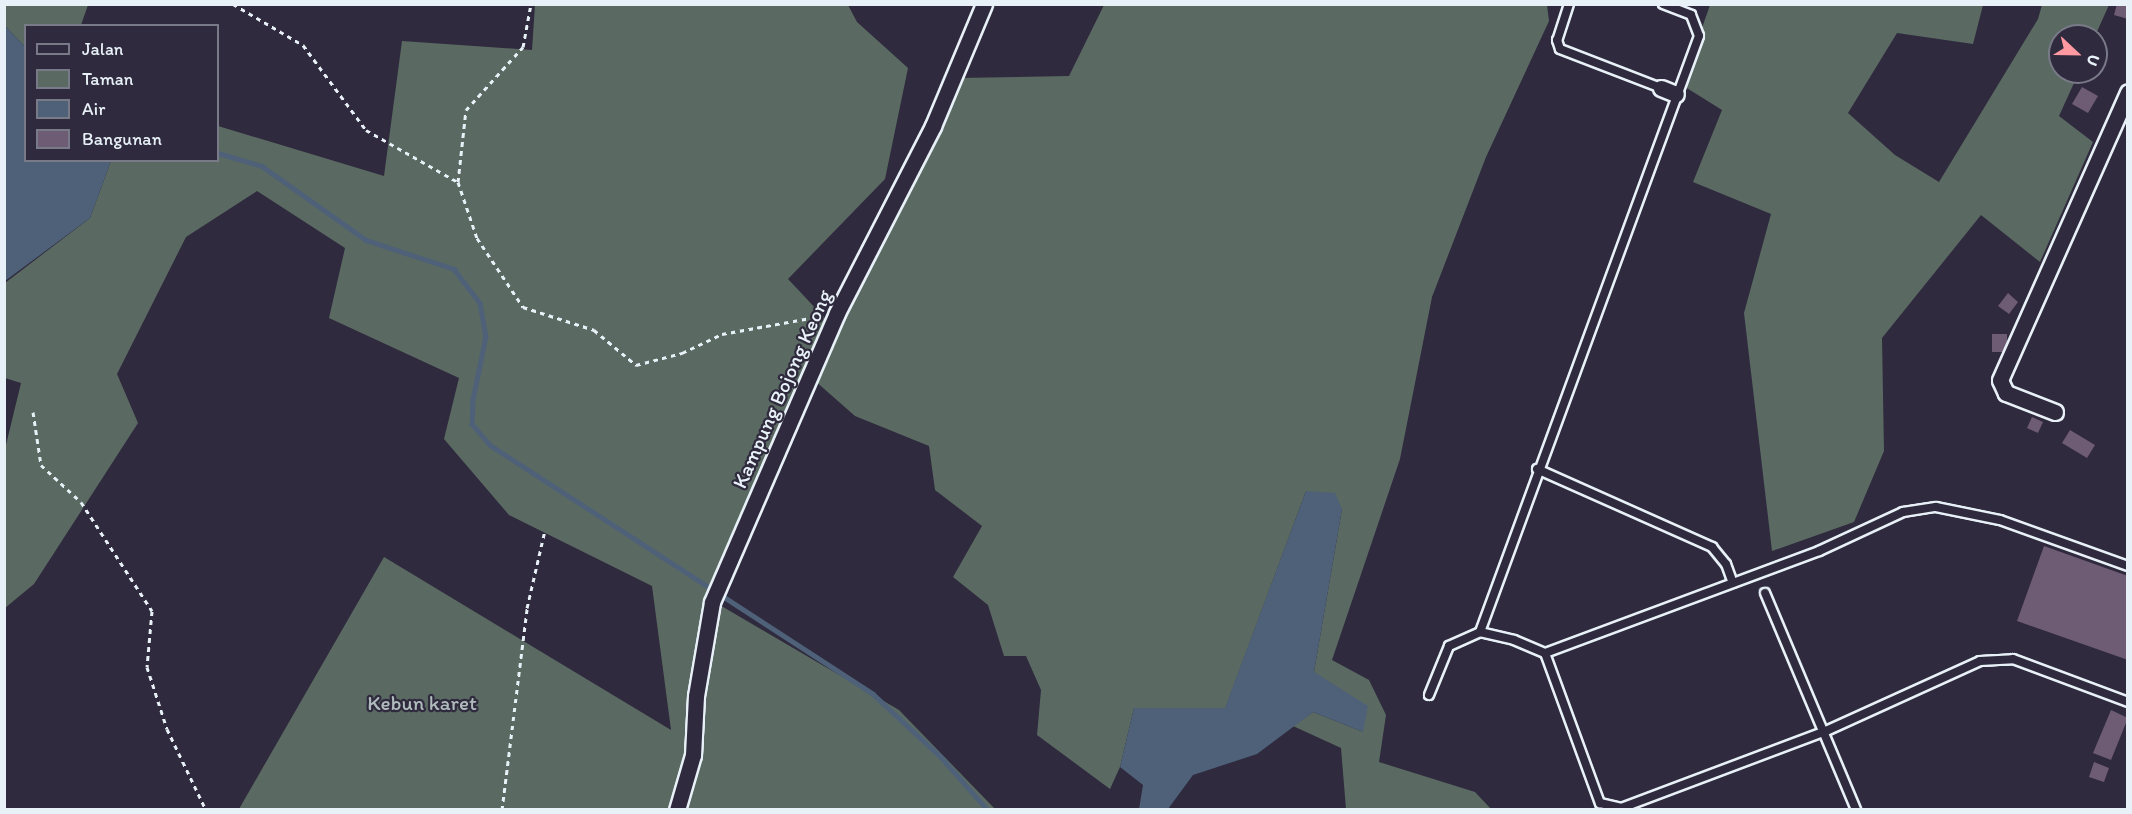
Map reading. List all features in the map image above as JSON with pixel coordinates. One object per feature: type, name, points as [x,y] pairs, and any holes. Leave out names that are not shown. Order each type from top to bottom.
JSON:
[{"type":"street","name":"Kampung Bojong Keong","points":[[677,810],[693,754],[696,696],[712,602],[837,314],[933,126],[984,4]]},
{"type":"street","points":[[1661,88],[1676,94]]},
{"type":"street","points":[[2055,412],[2006,393],[2000,380],[2127,92]]},
{"type":"lane","points":[[1569,4],[1557,40],[1560,49],[1661,88]]},
{"type":"lane","points":[[1480,632],[1699,36],[1698,25],[1691,15],[1664,4]]},
{"type":"lane","points":[[1538,469],[1712,547],[1725,564],[1733,583]]},
{"type":"lane","points":[[1429,695],[1449,646],[1480,632],[1514,640],[1545,653],[1819,551],[1903,512],[1936,507],[2000,520],[2127,566]]},
{"type":"lane","points":[[1765,593],[1826,731],[1856,810]]},
{"type":"lane","points":[[1545,653],[1600,803],[1621,808],[1826,731],[1980,661],[2013,659],[2127,702]]},
{"type":"path","points":[[233,4],[303,45],[366,130],[458,182]]},
{"type":"path","points":[[531,4],[523,47],[466,110],[458,182],[477,238],[523,307],[594,330],[636,365],[682,353],[722,334],[837,314]]},
{"type":"path","points":[[33,412],[41,465],[81,502],[152,611],[147,667],[167,729],[206,810]]},
{"type":"path","points":[[502,810],[527,608],[545,530]]},
{"type":"green space","points":[[5,4],[88,5],[81,24],[24,24],[24,46],[5,26]]},
{"type":"green space","name":"Kebun karet","points":[[535,5],[848,5],[857,22],[908,68],[885,179],[788,279],[836,330],[959,78],[1069,76],[1104,5],[1547,5],[1549,21],[1486,157],[1432,297],[1400,459],[1332,660],[1369,680],[1386,715],[1379,762],[1475,792],[1491,809],[1346,809],[1341,748],[1293,726],[1313,712],[1363,732],[1314,672],[1342,509],[1306,491],[1225,709],[1134,708],[1120,767],[1110,789],[1037,735],[1041,690],[1026,656],[1004,656],[988,605],[953,577],[982,526],[935,490],[929,446],[855,416],[814,380],[713,601],[899,710],[995,809],[239,809],[384,557],[671,730],[652,586],[509,515],[444,439],[459,378],[329,318],[345,248],[257,191],[186,237],[117,374],[138,423],[34,584],[5,608],[5,449],[21,383],[5,378],[5,283],[90,218],[111,162],[219,162],[219,126],[384,176],[402,41],[532,50]]},
{"type":"green space","points":[[1710,5],[1983,5],[1973,44],[1897,33],[1848,113],[1895,155],[1939,182],[2038,19],[2042,5],[2109,5],[2100,24],[2048,24],[2048,84],[2074,84],[2059,116],[2093,142],[2040,262],[1981,215],[1882,338],[1884,451],[1854,522],[1772,551],[1744,313],[1771,214],[1693,182],[1722,110],[1682,85]]},
{"type":"water","points":[[5,26],[24,46],[24,162],[111,162],[90,218],[5,281]]},
{"type":"water","points":[[1306,491],[1335,493],[1342,509],[1314,672],[1368,706],[1363,732],[1313,712],[1257,754],[1193,775],[1168,809],[1139,809],[1143,785],[1120,767],[1134,708],[1225,708]]},
{"type":"building","points":[[2117,4],[2128,4],[2128,19],[2114,15]]},
{"type":"building","points":[[2082,87],[2098,96],[2088,113],[2072,104]]},
{"type":"building","points":[[2008,293],[2018,302],[2009,314],[1998,306]]},
{"type":"building","points":[[1992,334],[2007,334],[2007,352],[1992,352]]},
{"type":"building","points":[[2032,417],[2043,422],[2038,433],[2027,428]]},
{"type":"building","points":[[2070,430],[2095,445],[2087,458],[2062,443]]},
{"type":"building","points":[[2044,546],[2128,576],[2128,660],[2017,621]]},
{"type":"building","points":[[2111,710],[2128,718],[2111,760],[2093,753]]},
{"type":"building","points":[[2094,762],[2109,768],[2104,782],[2089,777]]},
{"type":"waterway","points":[[219,153],[262,166],[366,240],[454,269],[480,303],[486,336],[473,400],[472,424],[490,445],[873,694],[940,756],[988,810]]}]
